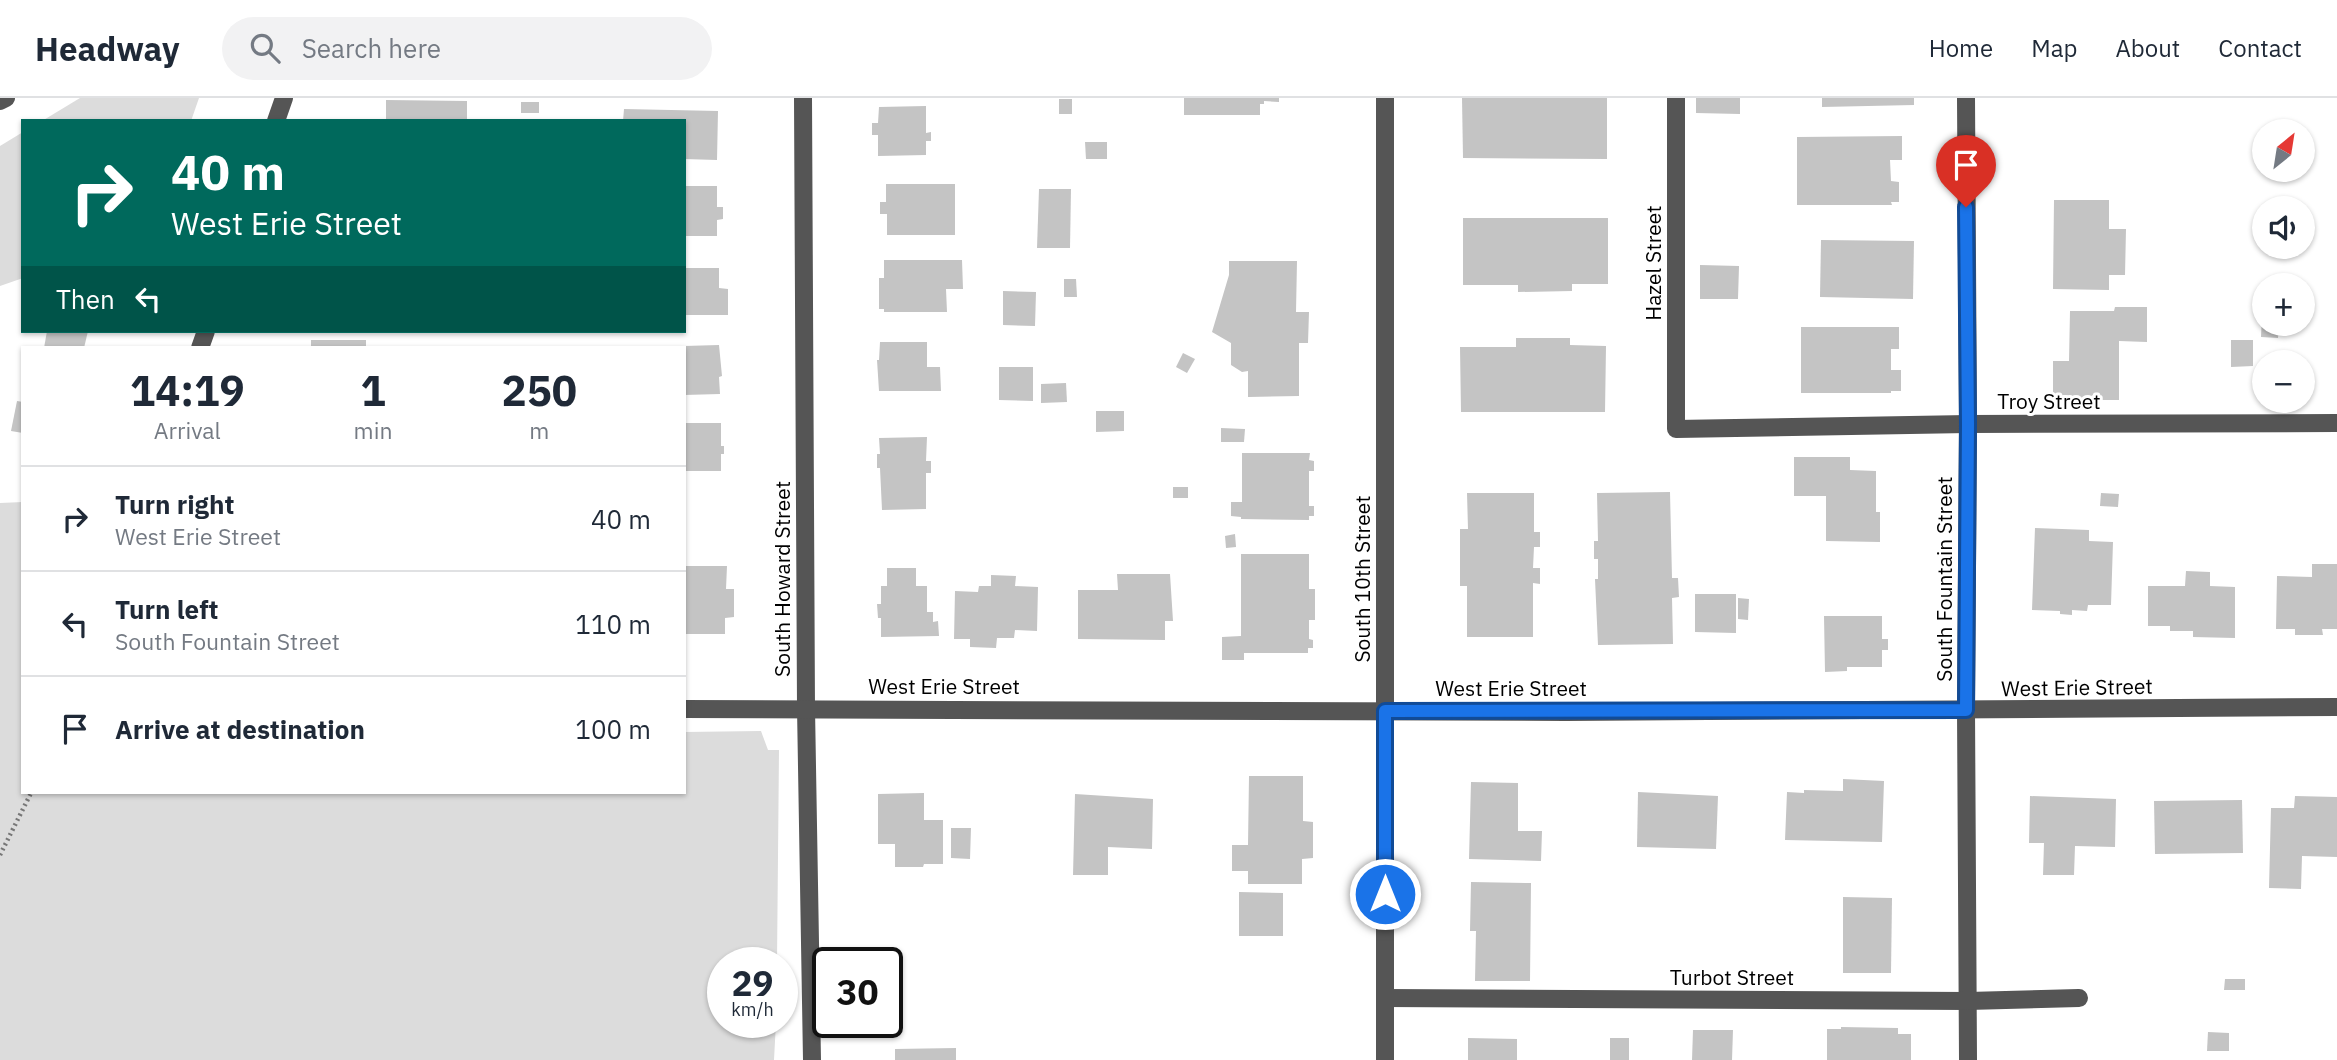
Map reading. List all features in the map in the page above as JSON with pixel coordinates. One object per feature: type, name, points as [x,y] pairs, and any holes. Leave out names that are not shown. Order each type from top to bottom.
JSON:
[{"type":"street","points":[[0,101],[6,98]]},
{"type":"street","points":[[277,119],[284,98]]},
{"type":"street","name":"South Howard Street","points":[[803,98],[806,708],[812,1060]]},
{"type":"street","name":"South 10th Street","points":[[1385,98],[1385,1060]]},
{"type":"street","name":"Hazel Street","points":[[1675,98],[1676,429]]},
{"type":"street","name":"South Fountain Street","points":[[1966,98],[1968,1060]]},
{"type":"street","name":"Troy Street","points":[[1676,429],[1968,424],[2337,423]]},
{"type":"street","name":"West Erie Street","points":[[686,709],[1385,711],[2337,707]]},
{"type":"street","name":"Turbot Street","points":[[1385,998],[1968,1001],[2078,998]]},
{"type":"path","points":[[0,855],[30,794]]},
{"type":"shaded area","points":[[80,98],[199,98],[192,119],[45,119]]},
{"type":"shaded area","points":[[21,133],[21,279],[0,286],[0,146]]},
{"type":"shaded area","points":[[21,502],[21,794],[686,794],[686,732],[761,731],[768,750],[779,750],[777,947],[707,947],[707,1038],[775,1038],[774,1060],[0,1060],[0,503]]},
{"type":"building","points":[[1184,98],[1279,98],[1279,102],[1264,101],[1264,104],[1260,104],[1260,115],[1184,115]]},
{"type":"building","points":[[1462,98],[1607,98],[1607,159],[1463,158]]},
{"type":"building","points":[[1696,98],[1740,98],[1740,114],[1696,113]]},
{"type":"building","points":[[1822,98],[1914,98],[1914,105],[1822,107]]},
{"type":"building","points":[[1059,99],[1072,99],[1072,114],[1059,114]]},
{"type":"building","points":[[386,100],[467,101],[467,119],[386,119]]},
{"type":"building","points":[[521,102],[539,102],[539,113],[521,113]]},
{"type":"building","points":[[926,106],[926,133],[931,132],[931,141],[926,141],[926,155],[878,156],[878,135],[872,135],[872,123],[878,123],[879,107]]},
{"type":"building","points":[[624,109],[718,111],[717,160],[686,159],[686,119],[623,119]]},
{"type":"building","points":[[1902,136],[1902,160],[1890,160],[1891,181],[1899,182],[1899,202],[1891,202],[1892,205],[1797,205],[1797,137]]},
{"type":"building","points":[[1085,142],[1107,142],[1107,159],[1086,159]]},
{"type":"building","points":[[886,184],[955,184],[955,235],[887,235],[887,214],[880,214],[880,202],[886,202]]},
{"type":"building","points":[[686,186],[717,186],[717,207],[723,207],[723,219],[717,220],[717,236],[686,236]]},
{"type":"building","points":[[1039,189],[1071,189],[1070,248],[1037,248]]},
{"type":"building","points":[[2054,200],[2109,200],[2109,229],[2126,229],[2125,275],[2109,275],[2109,290],[2053,289]]},
{"type":"building","points":[[1463,218],[1608,218],[1608,284],[1572,284],[1572,291],[1518,292],[1518,285],[1463,285]]},
{"type":"building","points":[[1821,240],[1914,241],[1913,299],[1820,297]]},
{"type":"building","points":[[884,260],[962,260],[963,289],[946,289],[947,312],[884,312],[884,309],[879,309],[879,278],[884,278]]},
{"type":"building","points":[[1229,261],[1297,261],[1296,312],[1309,312],[1308,343],[1299,343],[1299,396],[1248,397],[1248,371],[1242,372],[1231,365],[1231,343],[1212,332],[1229,275]]},
{"type":"building","points":[[1700,265],[1739,266],[1738,299],[1700,299]]},
{"type":"building","points":[[686,268],[719,268],[719,288],[728,289],[728,315],[686,315]]},
{"type":"building","points":[[1064,279],[1076,279],[1077,297],[1064,297]]},
{"type":"building","points":[[1003,291],[1036,292],[1035,326],[1003,325]]},
{"type":"building","points":[[2115,307],[2147,307],[2147,342],[2119,341],[2119,400],[2053,400],[2053,361],[2069,361],[2070,311],[2114,311]]},
{"type":"building","points":[[1801,327],[1899,327],[1899,349],[1891,349],[1891,370],[1901,370],[1901,391],[1801,393]]},
{"type":"building","points":[[47,333],[88,333],[84,346],[44,346]]},
{"type":"building","points":[[1516,338],[1570,338],[1570,345],[1606,346],[1605,412],[1461,412],[1460,347],[1516,347]]},
{"type":"building","points":[[311,340],[366,340],[366,346],[311,346]]},
{"type":"building","points":[[2231,340],[2253,340],[2252,366],[2231,367]]},
{"type":"building","points":[[880,342],[927,342],[927,367],[940,367],[941,391],[879,391],[877,360]]},
{"type":"building","points":[[719,345],[722,376],[719,377],[720,394],[686,395],[684,346]]},
{"type":"building","points":[[1183,353],[1195,359],[1187,373],[1176,367]]},
{"type":"building","points":[[999,367],[1033,367],[1033,401],[999,400]]},
{"type":"building","points":[[1066,383],[1067,402],[1041,403],[1041,384]]},
{"type":"building","points":[[17,401],[21,402],[21,433],[11,431]]},
{"type":"building","points":[[1096,411],[1124,411],[1124,431],[1096,432]]},
{"type":"building","points":[[686,423],[721,423],[721,446],[724,446],[724,454],[721,454],[721,471],[686,471]]},
{"type":"building","points":[[1221,428],[1245,429],[1244,442],[1221,442]]},
{"type":"building","points":[[927,437],[926,461],[931,461],[931,473],[926,473],[926,509],[882,510],[880,468],[877,468],[879,438]]},
{"type":"building","points":[[1242,453],[1310,453],[1309,460],[1314,461],[1314,471],[1309,471],[1309,506],[1314,506],[1314,516],[1309,516],[1309,520],[1241,519],[1231,516],[1231,502],[1242,502]]},
{"type":"building","points":[[1794,457],[1850,457],[1850,470],[1876,471],[1876,512],[1880,512],[1880,542],[1826,541],[1826,496],[1794,496]]},
{"type":"building","points":[[1173,487],[1188,487],[1188,498],[1173,498]]},
{"type":"building","points":[[1670,492],[1672,578],[1678,578],[1679,597],[1672,598],[1673,644],[1598,645],[1595,579],[1598,579],[1598,559],[1594,559],[1594,541],[1598,541],[1597,493]]},
{"type":"building","points":[[1467,493],[1534,493],[1534,532],[1540,532],[1540,547],[1534,547],[1533,568],[1540,568],[1540,584],[1533,583],[1533,637],[1467,637],[1467,586],[1460,586],[1460,529],[1468,529]]},
{"type":"building","points":[[2101,493],[2119,494],[2118,507],[2100,506]]},
{"type":"building","points":[[2035,528],[2089,530],[2089,541],[2113,542],[2111,605],[2088,605],[2087,611],[2072,610],[2072,615],[2060,614],[2060,611],[2032,610]]},
{"type":"building","points":[[1235,534],[1236,547],[1226,548],[1225,536]]},
{"type":"building","points":[[1241,554],[1309,554],[1309,589],[1315,589],[1315,620],[1309,620],[1309,639],[1313,640],[1313,648],[1308,648],[1308,653],[1244,653],[1244,660],[1222,660],[1222,637],[1241,636]]},
{"type":"building","points":[[2312,564],[2337,564],[2337,629],[2322,629],[2323,635],[2295,635],[2295,629],[2276,629],[2277,576],[2312,577]]},
{"type":"building","points":[[686,566],[727,566],[726,589],[734,589],[734,617],[725,618],[725,634],[686,634]]},
{"type":"building","points":[[887,568],[916,568],[916,586],[927,586],[927,612],[933,612],[933,622],[938,621],[939,636],[881,637],[881,618],[878,618],[877,604],[881,604],[881,586],[887,586]]},
{"type":"building","points":[[2186,571],[2210,572],[2210,586],[2235,587],[2235,638],[2193,637],[2193,631],[2170,631],[2170,626],[2148,626],[2148,586],[2185,586]]},
{"type":"building","points":[[1117,574],[1170,574],[1173,621],[1165,621],[1165,640],[1078,639],[1078,590],[1118,590]]},
{"type":"building","points":[[991,575],[1016,576],[1015,586],[1038,587],[1037,631],[1015,630],[1014,638],[997,638],[996,648],[970,647],[970,639],[954,639],[955,591],[978,592],[979,586],[991,586]]},
{"type":"building","points":[[1695,594],[1736,594],[1736,633],[1695,632]]},
{"type":"building","points":[[1738,598],[1749,599],[1748,620],[1738,619]]},
{"type":"building","points":[[1824,616],[1882,616],[1882,639],[1888,639],[1888,650],[1882,650],[1882,667],[1847,667],[1847,671],[1825,672]]},
{"type":"building","points":[[1249,776],[1303,776],[1303,821],[1313,822],[1313,858],[1302,859],[1302,884],[1248,884],[1248,871],[1232,871],[1232,845],[1248,845]]},
{"type":"building","points":[[1843,779],[1884,781],[1882,842],[1785,840],[1787,792],[1843,791]]},
{"type":"building","points":[[1471,782],[1518,783],[1518,831],[1542,831],[1541,861],[1469,859]]},
{"type":"building","points":[[1638,792],[1718,796],[1716,849],[1637,847]]},
{"type":"building","points":[[924,793],[924,820],[943,820],[943,864],[895,867],[895,844],[878,844],[878,794]]},
{"type":"building","points":[[1075,794],[1153,799],[1152,849],[1108,847],[1108,875],[1073,875]]},
{"type":"building","points":[[2030,796],[2116,799],[2115,847],[2075,846],[2074,875],[2043,875],[2044,843],[2029,843]]},
{"type":"building","points":[[2295,796],[2337,797],[2337,857],[2302,856],[2301,889],[2269,888],[2271,808],[2294,808]]},
{"type":"building","points":[[2242,800],[2243,853],[2155,854],[2154,801]]},
{"type":"building","points":[[951,828],[971,828],[970,859],[951,858]]},
{"type":"building","points":[[1471,882],[1531,883],[1530,981],[1475,981],[1476,931],[1470,931]]},
{"type":"building","points":[[1239,892],[1283,893],[1283,936],[1239,936]]},
{"type":"building","points":[[1843,897],[1892,898],[1891,973],[1843,973]]},
{"type":"building","points":[[2225,979],[2245,979],[2245,990],[2224,990]]},
{"type":"building","points":[[1898,1028],[1898,1034],[1911,1034],[1911,1060],[1827,1060],[1827,1029]]},
{"type":"building","points":[[1693,1030],[1733,1030],[1732,1060],[1692,1060]]},
{"type":"building","points":[[2208,1032],[2229,1033],[2229,1051],[2207,1051]]},
{"type":"building","points":[[1468,1038],[1517,1039],[1517,1060],[1468,1060]]},
{"type":"building","points":[[1610,1038],[1629,1038],[1629,1060],[1610,1060]]},
{"type":"building","points":[[956,1048],[956,1060],[895,1060],[895,1049]]},
{"type":"route","points":[[1385,894],[1385,711],[1966,710],[1966,207]]}]
